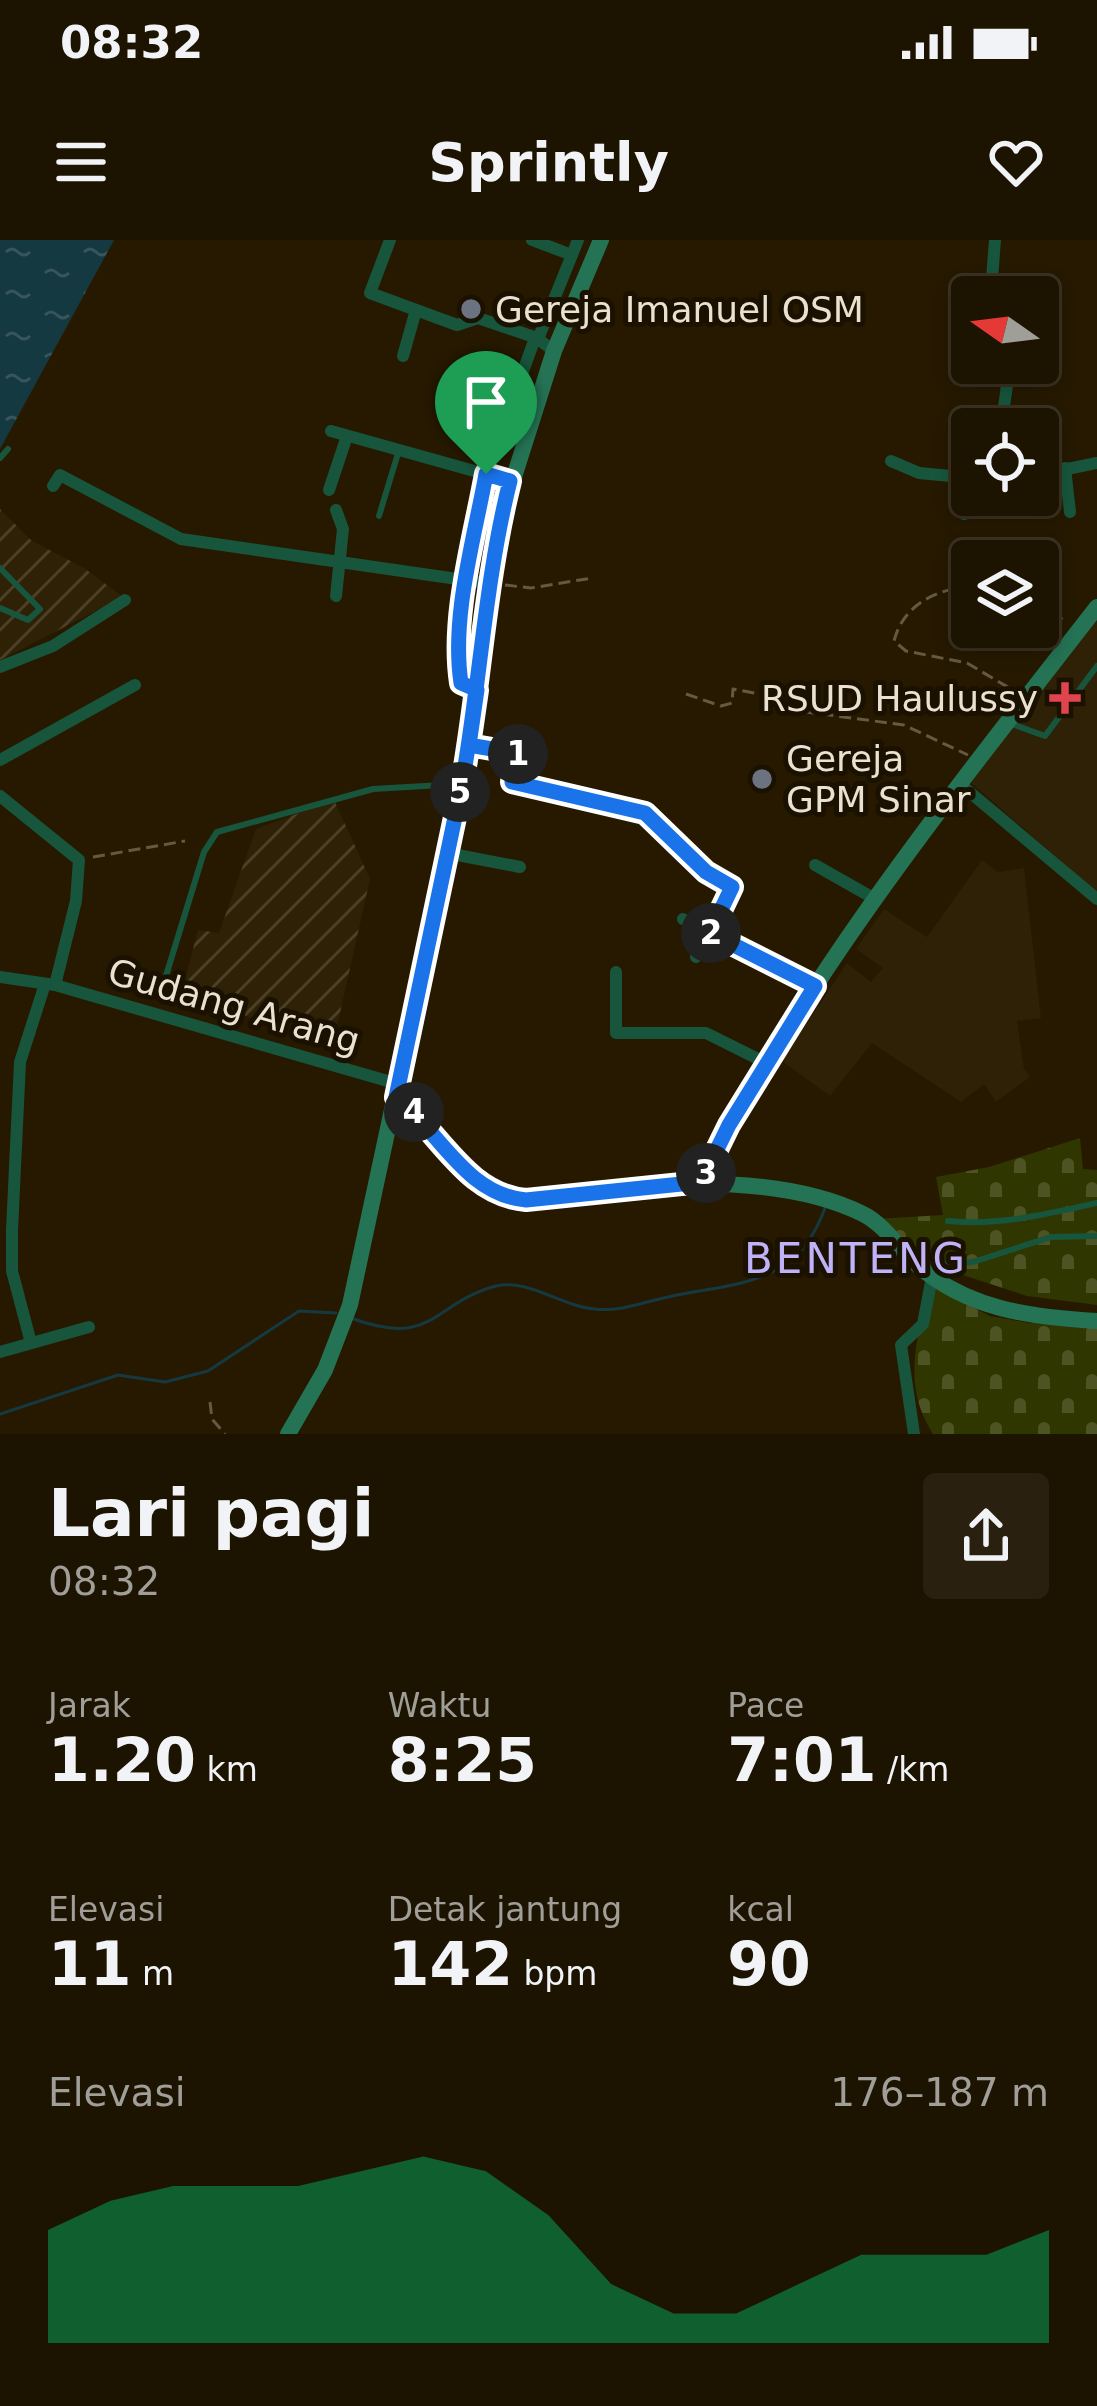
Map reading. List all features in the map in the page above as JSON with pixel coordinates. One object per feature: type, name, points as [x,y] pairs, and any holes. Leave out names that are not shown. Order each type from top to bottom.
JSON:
[{"type":"street","points":[[390,240],[369,291],[457,325],[478,319],[537,338],[554,351]]},
{"type":"street","points":[[532,240],[572,255]]},
{"type":"street","points":[[477,690],[460,678],[466,580],[486,474],[578,240]]},
{"type":"street","points":[[288,1434],[350,1305],[462,784],[510,481],[554,351],[601,240]]},
{"type":"street","points":[[992,276],[995,240]]},
{"type":"street","points":[[403,356],[416,310]]},
{"type":"street","points":[[332,431],[510,481]]},
{"type":"street","points":[[329,490],[347,436]]},
{"type":"street","points":[[891,461],[919,473],[951,476]]},
{"type":"street","points":[[1059,470],[1097,464]]},
{"type":"street","points":[[1066,468],[1070,512]]},
{"type":"street","points":[[53,486],[60,475],[181,539],[492,584]]},
{"type":"street","points":[[336,510],[343,529],[336,596]]},
{"type":"street","points":[[0,668],[53,646],[124,600]]},
{"type":"street","points":[[701,1182],[766,1063],[875,899],[1090,622]]},
{"type":"street","points":[[0,760],[135,685]]},
{"type":"street","points":[[469,745],[520,754]]},
{"type":"street","points":[[960,784],[1097,899]]},
{"type":"street","points":[[0,796],[79,860]]},
{"type":"street","points":[[447,853],[520,867]]},
{"type":"street","name":"Gudang Arang","points":[[50,985],[76,901],[79,860]]},
{"type":"street","points":[[815,865],[875,899]]},
{"type":"street","points":[[696,957],[732,887]]},
{"type":"street","points":[[683,919],[815,986]]},
{"type":"street","points":[[616,972],[616,1033],[706,1034],[766,1063]]},
{"type":"street","name":"Gudang Arang","points":[[0,977],[50,985],[397,1090]]},
{"type":"street","points":[[31,1343],[12,1271],[18,1076],[50,985]]},
{"type":"street","points":[[397,1090],[468,1173],[498,1195],[526,1200],[701,1182],[850,1209],[875,1222],[932,1277],[1001,1310],[1097,1321]]},
{"type":"street","points":[[914,1434],[901,1345],[923,1324],[932,1277]]},
{"type":"street","points":[[0,1352],[88,1327]]},
{"type":"lane","points":[[0,458],[8,449]]},
{"type":"lane","points":[[379,516],[399,450]]},
{"type":"lane","points":[[0,568],[40,609],[28,620],[0,608]]},
{"type":"lane","points":[[1010,724],[1045,736],[1097,666]]},
{"type":"lane","points":[[165,979],[204,852],[217,832],[373,789],[462,784]]},
{"type":"lane","points":[[948,1222],[997,1224],[1025,1214],[1097,1203]]},
{"type":"lane","points":[[917,1265],[974,1262],[1051,1237],[1097,1236]]},
{"type":"path","points":[[492,584],[531,588],[592,578]]},
{"type":"path","points":[[951,593],[920,603],[899,620],[894,640],[906,651],[967,663],[1027,700]]},
{"type":"path","points":[[1059,610],[1090,622]]},
{"type":"path","points":[[686,694],[721,706],[732,703],[733,689],[747,690],[775,697],[776,708],[904,724],[980,761]]},
{"type":"path","points":[[520,754],[512,782],[645,813],[706,872],[732,887]]},
{"type":"path","points":[[79,860],[185,841]]},
{"type":"path","points":[[210,1402],[212,1419],[225,1434]]},
{"type":"shaded area","points":[[0,509],[32,541],[84,568],[123,597],[0,660]]},
{"type":"shaded area","name":"RSUD Haulussy","points":[[1097,615],[1097,892],[969,781]]},
{"type":"shaded area","points":[[334,800],[370,879],[333,1044],[181,995],[198,930],[219,933],[256,829]]},
{"type":"shaded area","points":[[982,860],[998,872],[1024,868],[1041,1018],[1017,1021],[1024,1068],[1030,1077],[996,1102],[984,1084],[961,1102],[872,1043],[830,1096],[782,1061],[847,963],[871,982],[883,968],[856,949],[884,909],[927,937]]},
{"type":"green space","points":[[1080,1138],[1083,1169],[1097,1170],[1097,1305],[1027,1296],[920,1261],[876,1219],[943,1215],[936,1177],[989,1167]]},
{"type":"green space","points":[[928,1284],[990,1316],[1030,1323],[1097,1323],[1097,1434],[933,1434],[923,1415],[915,1378]]},
{"type":"water","points":[[0,240],[114,240],[0,449]]},
{"type":"waterway","points":[[351,1318],[378,1326],[416,1326],[496,1286],[520,1286],[605,1310],[741,1283],[781,1267],[798,1253],[825,1208]]},
{"type":"waterway","points":[[0,1414],[118,1375],[165,1382],[208,1371],[299,1311],[336,1313]]},
{"type":"place","name":"Gereja Imanuel OSM","points":[[471,309]]},
{"type":"place","name":"RSUD Haulussy","points":[[1065,698]]},
{"type":"place","name":"Gereja GPM Sinar","points":[[762,779]]},
{"type":"district","name":"BENTENG","points":[[856,1258]]},
{"type":"route","points":[[486,474],[466,580],[460,658],[461,683],[477,690],[469,745],[520,754],[512,782],[583,800],[624,804],[645,813],[706,872],[732,887],[710,933],[815,986],[729,1125],[701,1182],[526,1200],[498,1195],[468,1173],[396,1097],[462,784],[469,745],[482,659],[497,535],[510,481],[486,474]]}]
